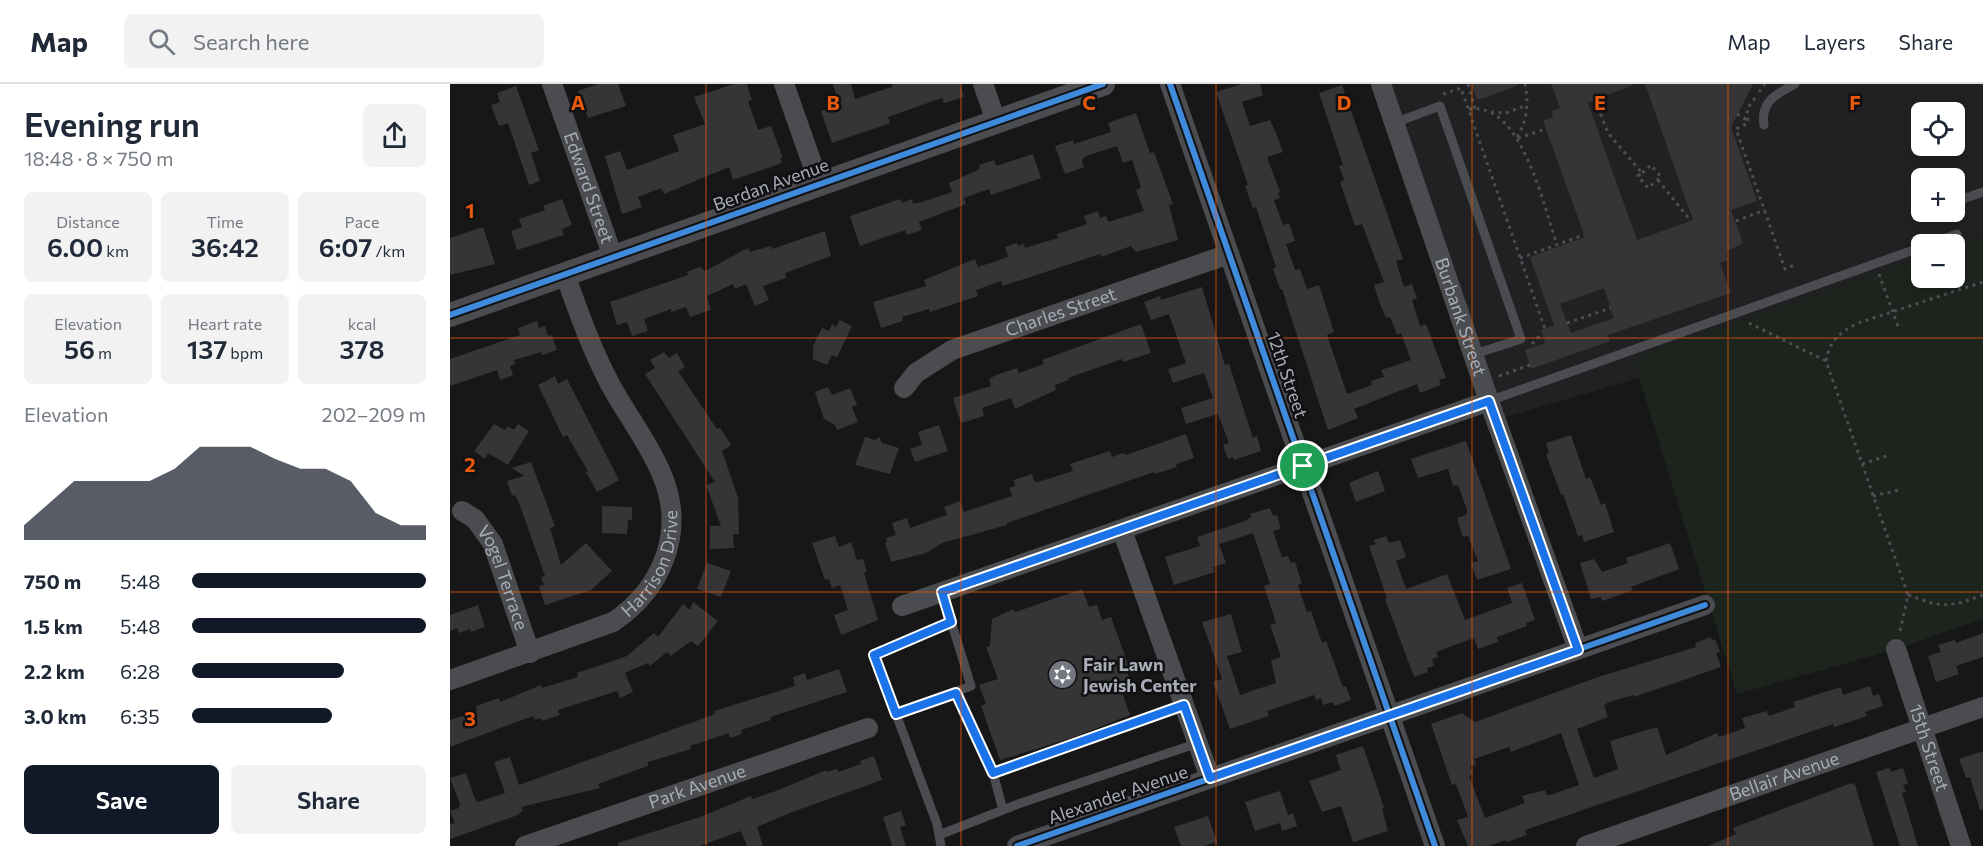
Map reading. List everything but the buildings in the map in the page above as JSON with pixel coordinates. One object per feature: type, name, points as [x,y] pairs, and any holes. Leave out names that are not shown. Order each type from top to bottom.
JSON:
[{"type":"street","name":"Edward Street","points":[[552,84],[613,257]]},
{"type":"street","points":[[784,84],[819,183]]},
{"type":"street","points":[[983,84],[996,121]]},
{"type":"street","name":"Berdan Avenue","points":[[450,315],[1103,84]]},
{"type":"street","name":"12th Street","points":[[1170,84],[1435,846]]},
{"type":"street","name":"Burbank Street","points":[[1381,84],[1475,354],[1489,401],[1578,650]]},
{"type":"street","name":"Charles Street","points":[[904,388],[932,361],[952,350],[1229,254]]},
{"type":"street","name":"Harrison Drive","points":[[450,680],[594,631],[631,610],[658,576],[671,534],[672,513],[662,475],[594,352],[565,274]]},
{"type":"street","points":[[902,606],[1489,401]]},
{"type":"street","name":"Vogel Terrace","points":[[462,512],[480,524],[493,544],[530,653]]},
{"type":"street","points":[[1122,530],[1210,778]]},
{"type":"street","name":"Alexander Avenue","points":[[1017,846],[1705,605]]},
{"type":"street","name":"15th Street","points":[[1896,649],[1961,846]]},
{"type":"street","name":"Bellair Avenue","points":[[1586,846],[1983,707]]},
{"type":"street","name":"Park Avenue","points":[[525,846],[868,728]]},
{"type":"lane","points":[[1764,125],[1764,111],[1768,101],[1795,84]]},
{"type":"lane","points":[[1394,123],[1440,106],[1448,128],[1521,339],[1475,354]]},
{"type":"lane","points":[[1965,198],[1983,192]]},
{"type":"lane","points":[[1489,401],[1911,251]]},
{"type":"lane","points":[[896,714],[971,686],[942,592]]},
{"type":"lane","points":[[941,846],[874,655],[951,622]]},
{"type":"lane","points":[[956,693],[993,773],[1003,810]]},
{"type":"lane","points":[[993,773],[1184,705]]},
{"type":"lane","points":[[939,835],[1003,810],[1197,743]]},
{"type":"path","points":[[1468,84],[1475,109]]},
{"type":"path","points":[[1517,138],[1522,128],[1527,105],[1525,84]]},
{"type":"path","points":[[1765,84],[1747,109],[1748,120],[1744,127],[1736,129],[1785,269],[1797,264]]},
{"type":"path","points":[[1439,96],[1461,88],[1545,328]]},
{"type":"path","points":[[1595,100],[1608,133],[1642,173]]},
{"type":"path","points":[[1469,109],[1506,113],[1527,105]]},
{"type":"path","points":[[1483,110],[1498,118],[1517,138],[1557,245]]},
{"type":"path","points":[[1737,114],[1748,120]]},
{"type":"path","points":[[1517,138],[1546,129]]},
{"type":"path","points":[[1651,165],[1661,177],[1648,188],[1638,176],[1642,173],[1651,165]]},
{"type":"path","points":[[1658,180],[1691,221]]},
{"type":"path","points":[[1736,221],[1764,210]]},
{"type":"path","points":[[1520,258],[1584,235]]},
{"type":"path","points":[[1876,263],[1899,329]]},
{"type":"path","points":[[1896,649],[1908,595],[1826,361],[1829,346],[1839,333],[1858,323],[1983,282]]},
{"type":"path","points":[[1567,323],[1611,308]]},
{"type":"path","points":[[1742,319],[1826,361]]},
{"type":"path","points":[[1500,376],[1530,365]]},
{"type":"path","points":[[1862,464],[1890,455]]},
{"type":"path","points":[[1873,496],[1899,490]]},
{"type":"path","points":[[1908,595],[1938,606],[1952,606],[1983,595]]},
{"type":"shaded area","points":[[1381,84],[1983,84],[1983,237],[1965,243],[1965,234],[1911,234],[1911,261],[1636,357],[1639,378],[1496,420]]},
{"type":"shaded area","points":[[1983,237],[1983,619],[1896,649],[1737,694],[1639,378],[1635,357],[1911,261],[1911,288],[1965,288],[1965,243]]},
{"type":"cycle path","points":[[450,315],[1103,84]]},
{"type":"cycle path","points":[[1170,84],[1435,846]]},
{"type":"cycle path","points":[[1017,846],[1705,605]]},
{"type":"place","name":"Fair Lawn Jewish Center","points":[[1062,675]]},
{"type":"route","points":[[1489,401],[1578,650],[1210,778],[1184,705],[1089,741],[993,773],[956,693],[896,714],[874,655],[951,622],[942,592],[1303,466],[1489,401]]}]
